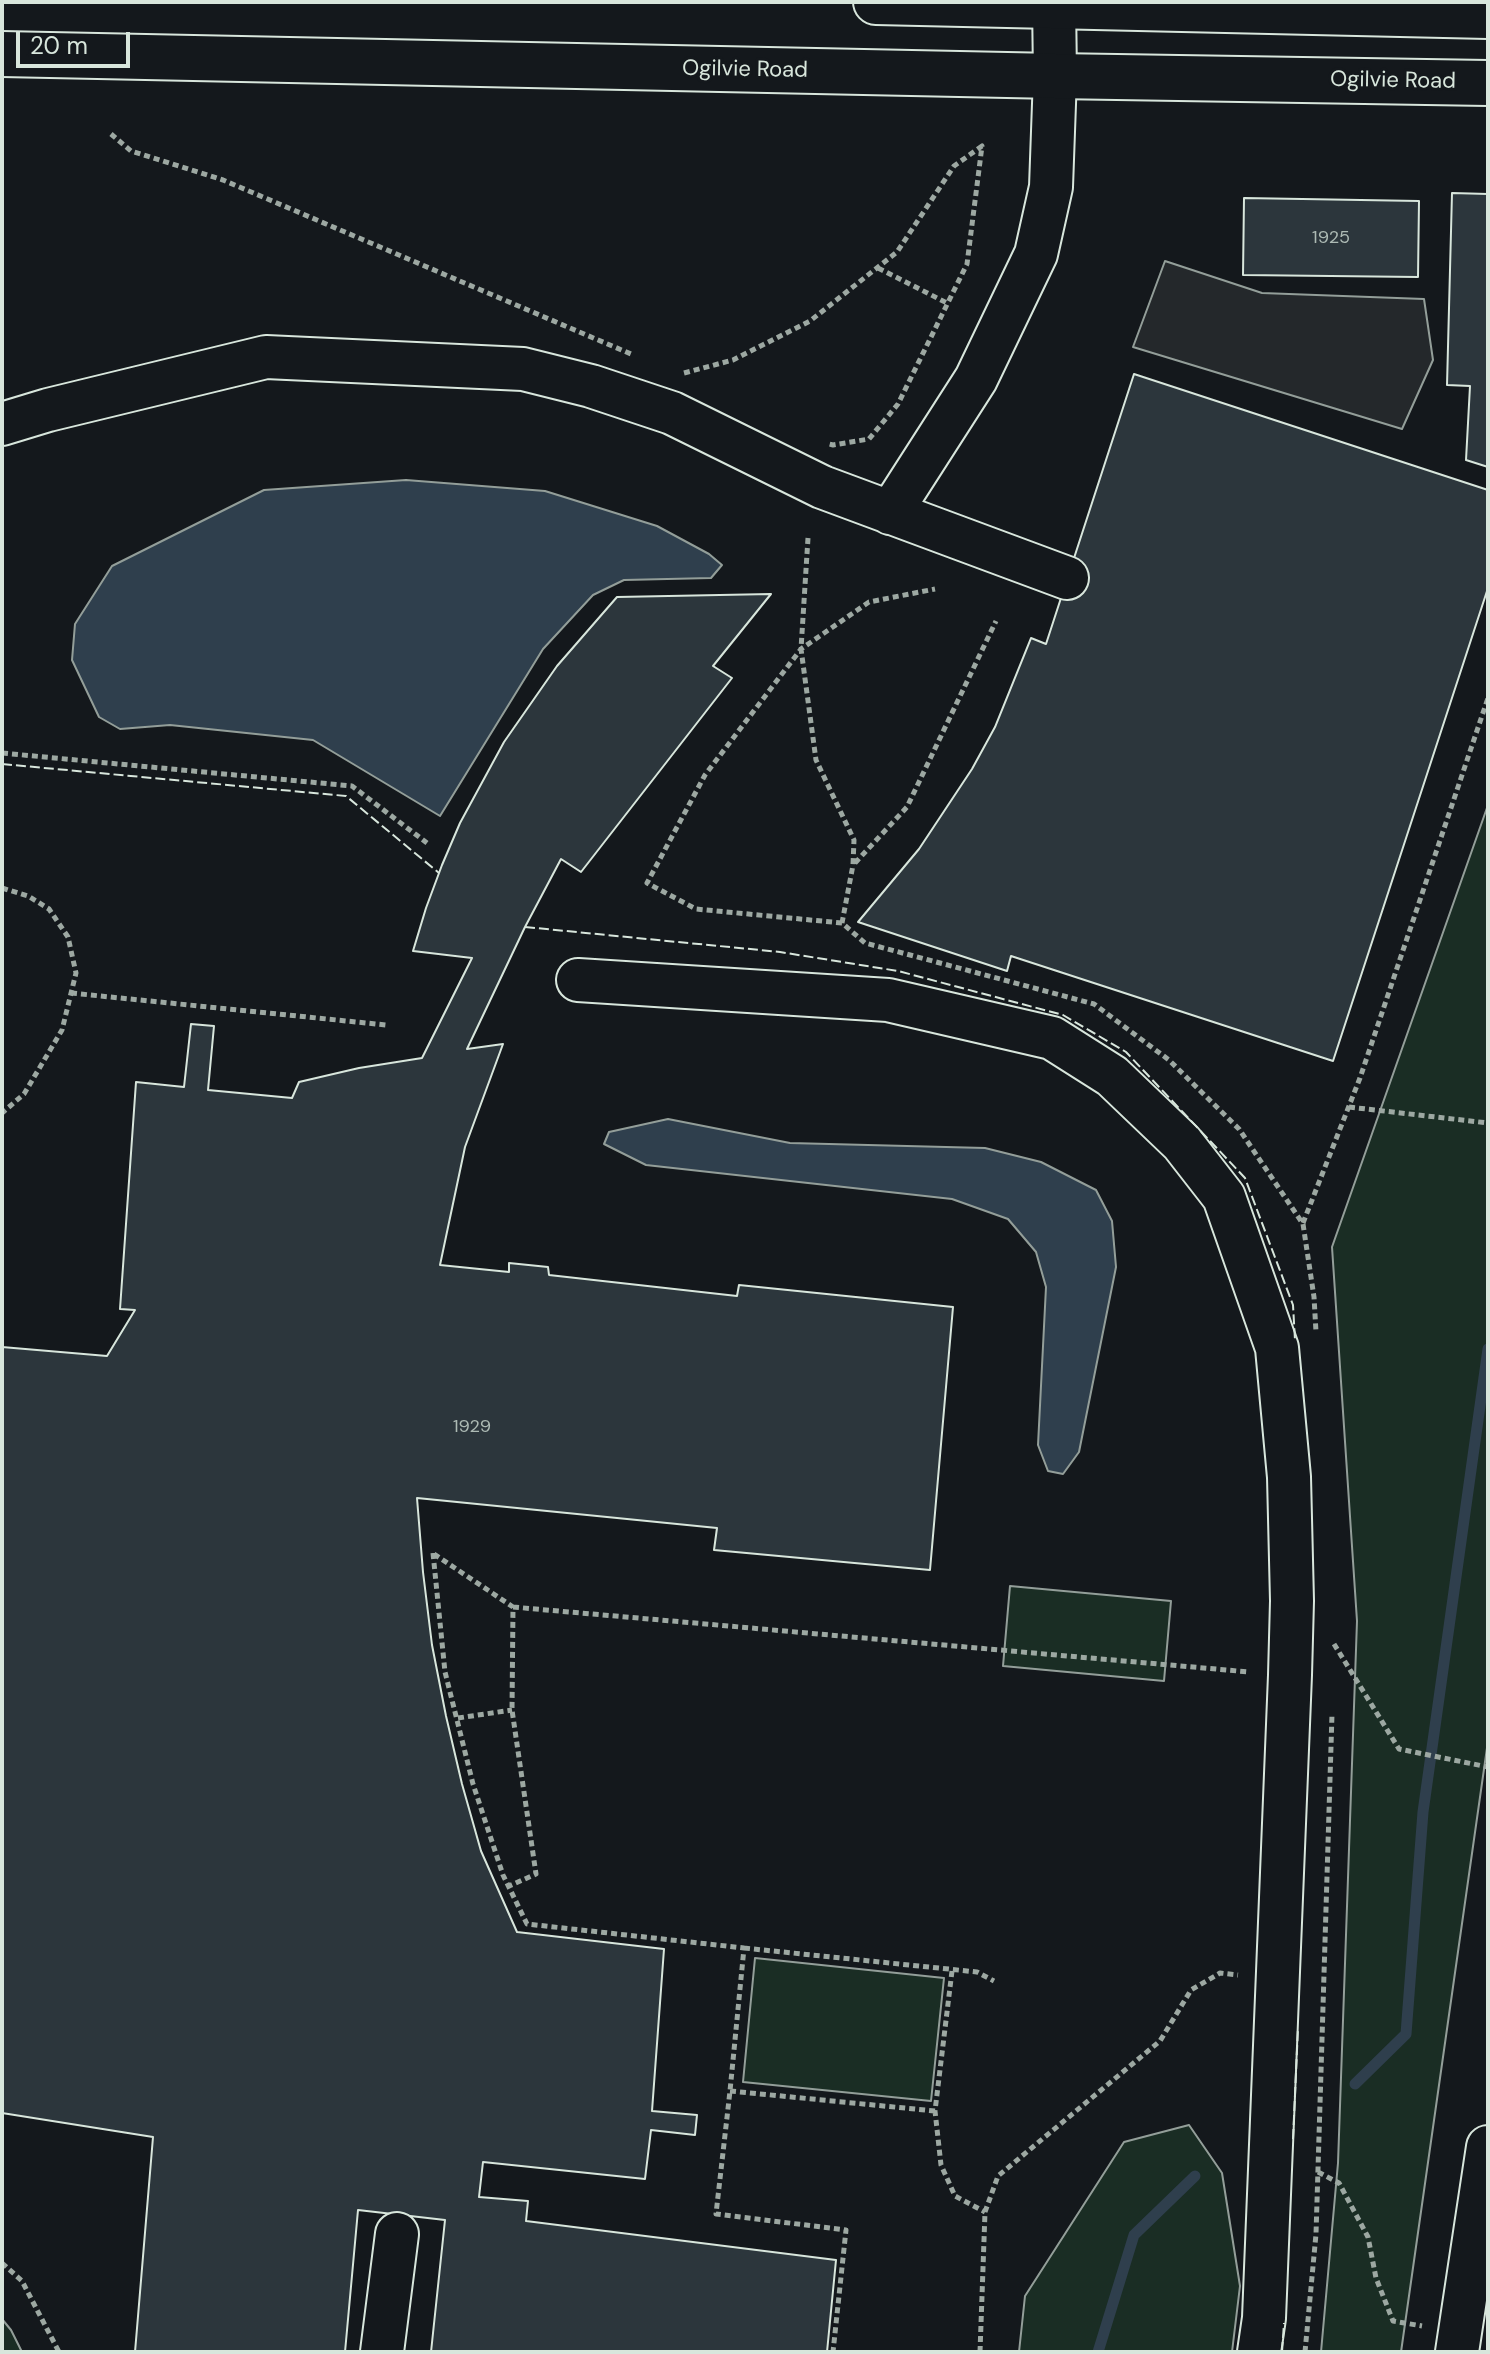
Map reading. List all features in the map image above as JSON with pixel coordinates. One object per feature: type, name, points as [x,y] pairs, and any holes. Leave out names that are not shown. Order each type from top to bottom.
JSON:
[{"type":"main road","points":[[876,2],[1488,16]]},
{"type":"main road","name":"Ogilvie Road","points":[[2,54],[1488,83]]},
{"type":"street","points":[[890,513],[976,379],[1036,254],[1051,187],[1054,4]]},
{"type":"street","points":[[2,424],[266,357],[523,369],[591,386],[672,413],[822,487],[1067,578]]},
{"type":"street","points":[[578,980],[888,1000],[1052,1038],[1112,1076],[1182,1143],[1224,1197],[1277,1348],[1289,1477],[1290,1675],[1264,2318],[1259,2352]]},
{"type":"street","points":[[1458,2343],[1488,2147]]},
{"type":"street","points":[[382,2352],[397,2234]]},
{"type":"path","points":[[111,134],[131,151],[223,180],[637,356]]},
{"type":"path","points":[[689,379],[680,374],[733,360],[810,321],[878,268],[897,252],[954,166],[982,146],[967,264],[898,404],[869,439],[833,445],[819,439]]},
{"type":"path","points":[[878,268],[947,303]]},
{"type":"path","points":[[808,538],[801,649],[816,760],[854,840],[853,865],[842,923]]},
{"type":"path","points":[[865,943],[842,923],[696,909],[647,883],[705,775],[801,649],[869,602],[935,589]]},
{"type":"path","points":[[853,865],[907,807],[996,621]]},
{"type":"path","points":[[1303,1224],[1349,1107],[1488,698]]},
{"type":"path","points":[[2,753],[352,786],[427,843]]},
{"type":"path","points":[[2,888],[28,896],[49,909],[68,937],[76,973],[62,1030],[24,1094],[2,1113]]},
{"type":"path","points":[[71,993],[386,1025]]},
{"type":"path","points":[[1349,1107],[1488,1123]]},
{"type":"path","points":[[994,1981],[977,1972],[527,1924],[509,1886],[473,1784],[445,1672],[433,1553],[513,1607],[1290,1675]]},
{"type":"path","points":[[509,1886],[536,1874],[512,1710],[513,1607]]},
{"type":"path","points":[[1334,1644],[1399,1749],[1488,1767]]},
{"type":"path","points":[[457,1718],[512,1710]]},
{"type":"path","points":[[744,1948],[716,2214],[846,2230],[833,2352]]},
{"type":"path","points":[[952,1971],[935,2111],[941,2165],[955,2196],[985,2212]]},
{"type":"path","points":[[980,2352],[985,2212],[998,2176],[1160,2041],[1191,1990],[1220,1973],[1279,1978]]},
{"type":"path","points":[[730,2091],[935,2111]]},
{"type":"path","points":[[1318,2172],[1339,2183],[1368,2237],[1376,2278],[1393,2321],[1458,2343]]},
{"type":"path","points":[[2,2263],[22,2281],[59,2352]]},
{"type":"green space","points":[[1488,805],[1488,1741],[1401,2352],[1321,2352],[1338,2163],[1357,1621],[1332,1247]]},
{"type":"green space","points":[[1010,1586],[1171,1601],[1164,1681],[1003,1666]]},
{"type":"green space","points":[[755,1958],[944,1978],[931,2101],[743,2082]]},
{"type":"green space","points":[[1189,2125],[1222,2173],[1240,2286],[1232,2352],[1019,2352],[1025,2296],[1124,2142]]},
{"type":"green space","points":[[2,2319],[11,2330],[22,2352],[2,2352]]},
{"type":"shaded area","points":[[1165,261],[1262,293],[1424,299],[1433,360],[1402,429],[1133,347]]},
{"type":"water","points":[[406,480],[545,491],[657,526],[709,554],[722,565],[711,578],[624,580],[593,595],[543,649],[440,816],[313,740],[170,725],[120,729],[99,717],[72,660],[75,624],[112,566],[264,490]]},
{"type":"water","points":[[668,1119],[790,1143],[985,1148],[1041,1162],[1096,1190],[1112,1221],[1116,1267],[1079,1452],[1063,1474],[1048,1471],[1038,1445],[1046,1287],[1036,1252],[1008,1219],[952,1199],[646,1165],[604,1144],[609,1132]]},
{"type":"building","points":[[1452,193],[1488,194],[1488,467],[1466,460],[1470,386],[1447,385]]},
{"type":"building","points":[[1244,198],[1419,201],[1418,277],[1243,275]]},
{"type":"building","points":[[1134,374],[1488,490],[1488,588],[1333,1061],[1011,956],[1007,971],[858,922],[919,849],[972,769],[995,727],[1031,638],[1046,644]]},
{"type":"building","points":[[771,594],[713,666],[732,678],[581,872],[561,859],[525,927],[467,1049],[503,1044],[465,1147],[440,1265],[509,1272],[509,1263],[548,1267],[549,1275],[737,1296],[739,1285],[953,1307],[930,1570],[714,1550],[717,1528],[417,1498],[432,1645],[446,1716],[481,1851],[517,1932],[664,1949],[652,2111],[697,2115],[695,2135],[651,2130],[645,2179],[483,2162],[479,2197],[528,2201],[526,2221],[836,2260],[827,2352],[431,2352],[445,2220],[358,2210],[345,2352],[135,2352],[153,2137],[2,2113],[2,1347],[107,1356],[135,1310],[120,1309],[136,1082],[184,1087],[191,1024],[214,1026],[208,1090],[292,1098],[299,1082],[422,1058],[472,958],[413,951],[442,865],[460,823],[504,742],[557,666],[617,597]]},
{"type":"waterway","points":[[1355,2084],[1406,2034],[1423,1812],[1488,1349]]},
{"type":"waterway","points":[[1098,2352],[1134,2235],[1195,2176]]},
{"type":"fence","points":[[2,764],[346,796],[439,873]]},
{"type":"fence","points":[[525,927],[780,952],[898,971],[1063,1015],[1126,1052],[1245,1178],[1293,1305],[1295,1340]]},
{"type":"fence","points":[[1293,2139],[1298,2028]]},
{"type":"fence","points":[[1282,2352],[1284,2323]]}]
